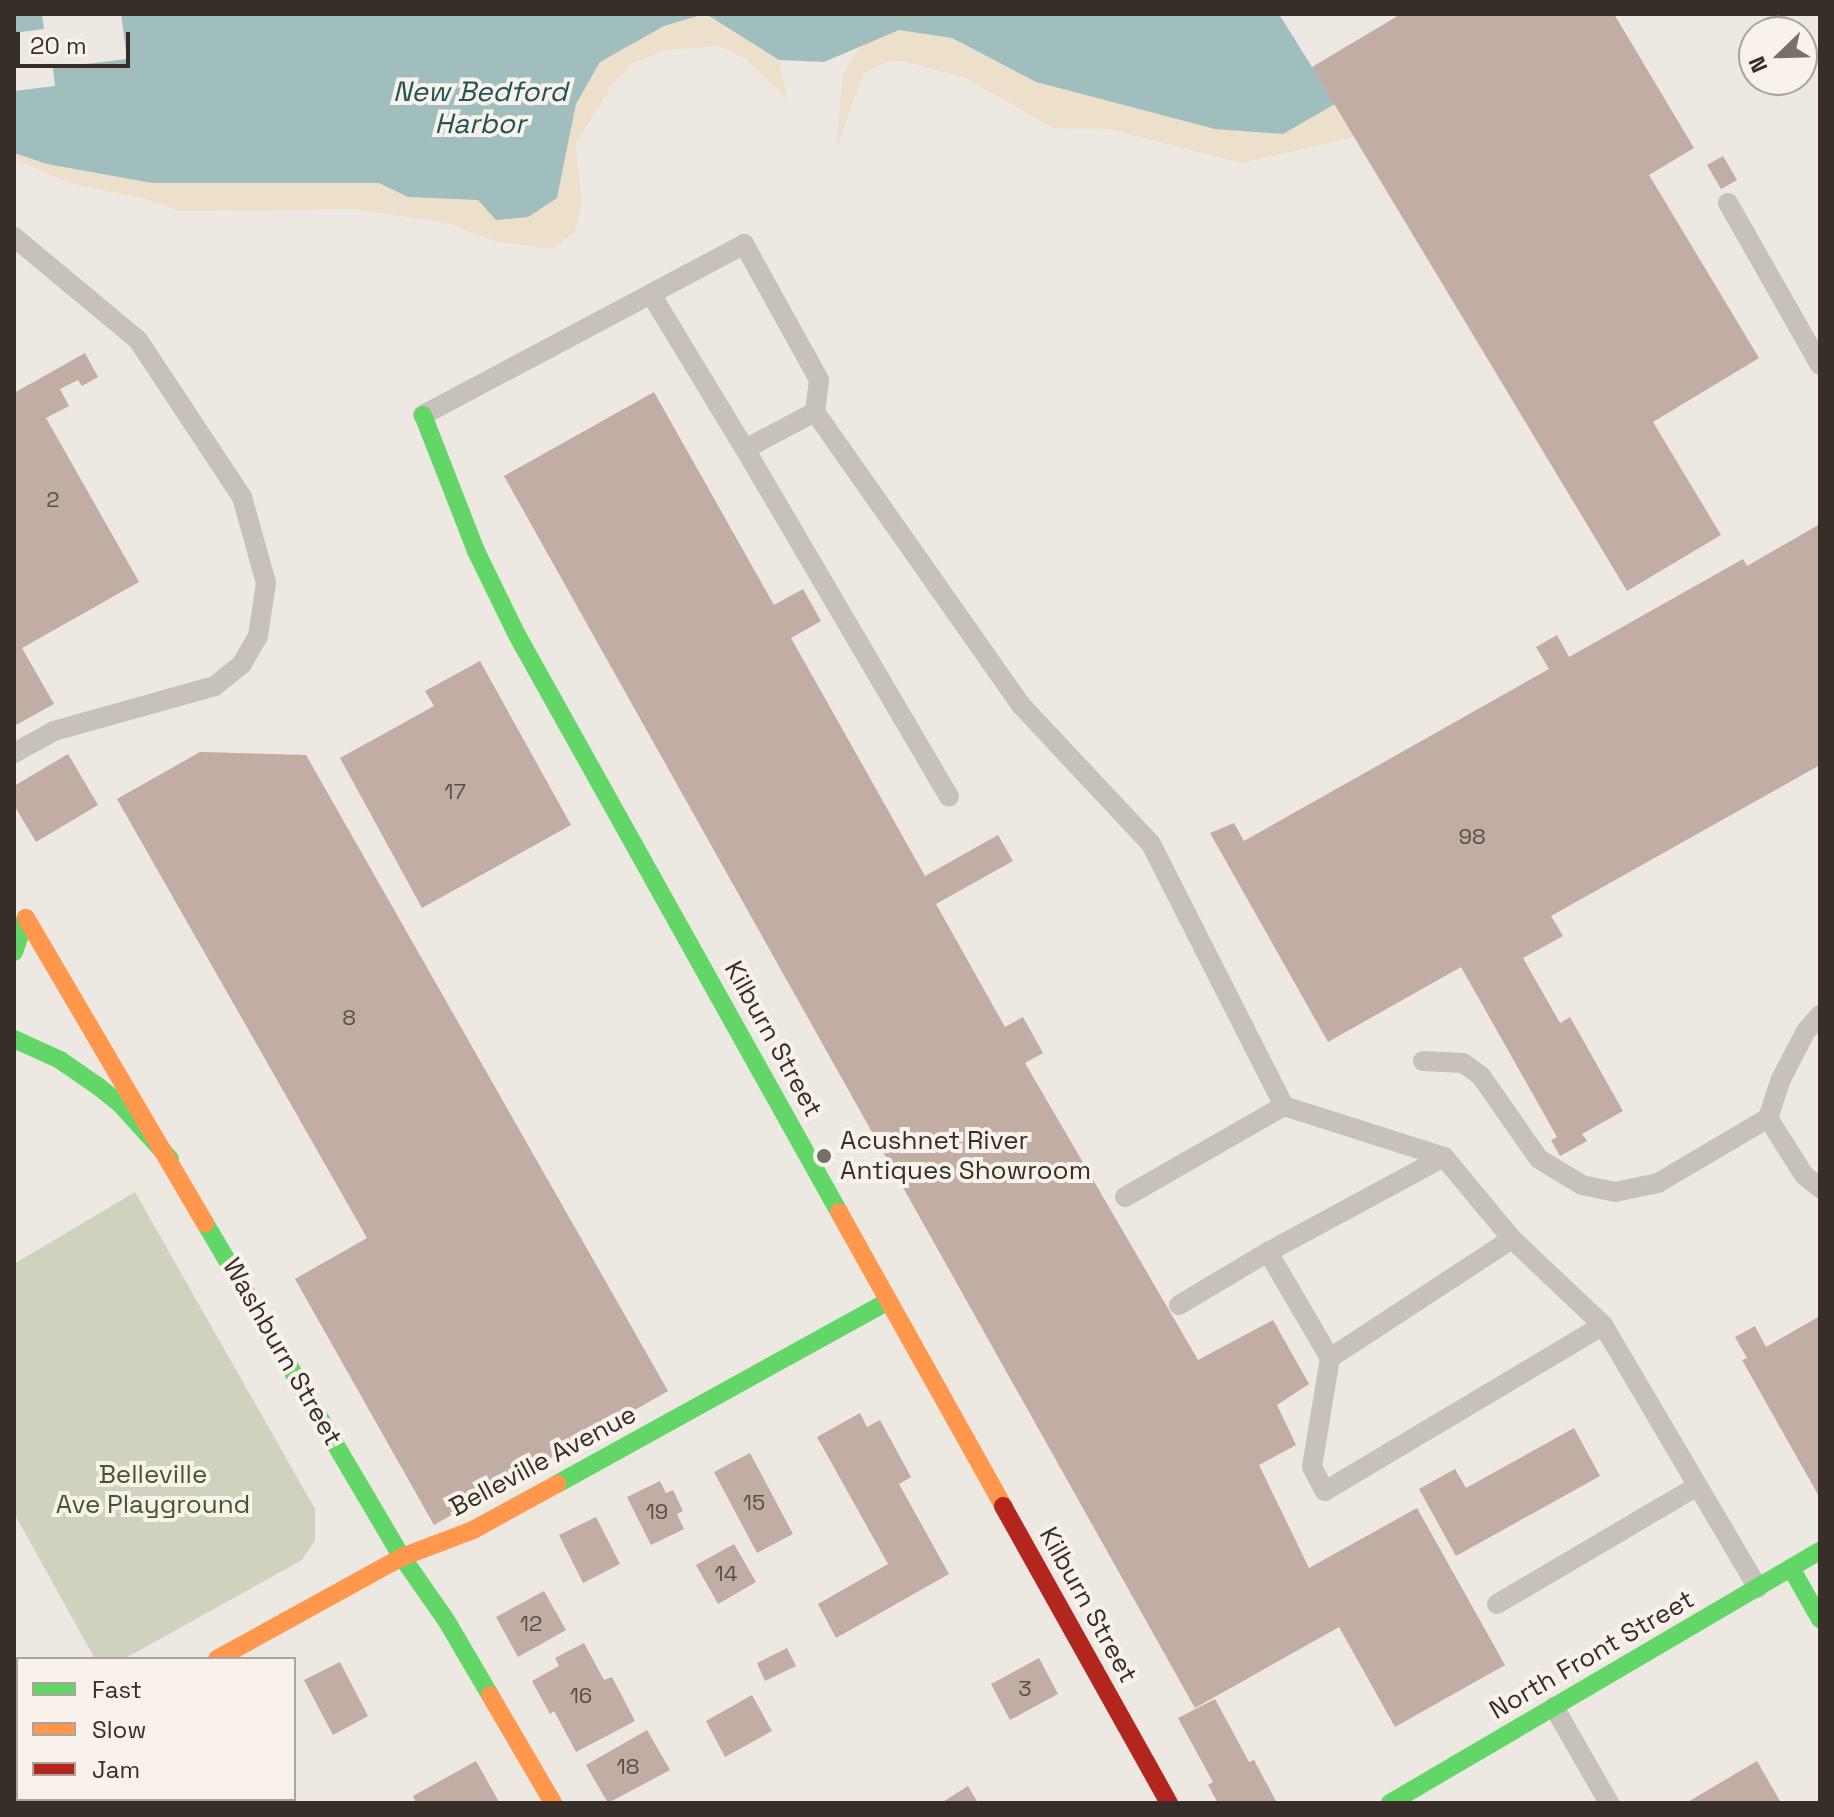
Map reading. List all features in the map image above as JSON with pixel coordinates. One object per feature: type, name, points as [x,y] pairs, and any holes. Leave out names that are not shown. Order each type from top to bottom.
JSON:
[{"type":"main road","name":"Kilburn Street","points":[[423,415],[476,551],[517,635],[1169,1803]]},
{"type":"main road","name":"Washburn Street","points":[[17,923],[170,1159],[402,1557],[446,1620],[553,1803]]},
{"type":"main road","points":[[14,1039],[60,1060],[99,1087],[121,1105],[170,1159]]},
{"type":"main road","name":"Belleville Avenue","points":[[221,1657],[402,1557],[473,1530],[889,1301]]},
{"type":"main road","name":"North Front Street","points":[[1396,1802],[1820,1551]]},
{"type":"main road","points":[[1791,1568],[1820,1619]]},
{"type":"lane","points":[[1728,203],[1820,365]]},
{"type":"lane","points":[[14,237],[138,340],[242,497],[266,583],[258,636],[242,664],[215,686],[54,731],[14,753]]},
{"type":"lane","points":[[423,415],[744,244],[819,380],[815,412],[1020,704],[1151,844],[1284,1106],[1444,1157],[1512,1239],[1603,1325],[1758,1588]]},
{"type":"lane","points":[[651,294],[949,797]]},
{"type":"lane","points":[[745,449],[815,412]]},
{"type":"lane","points":[[1423,1061],[1463,1063],[1481,1076],[1539,1159],[1582,1185],[1615,1192],[1658,1183],[1768,1118],[1781,1079],[1806,1031],[1820,1015]]},
{"type":"lane","points":[[1125,1197],[1284,1106]]},
{"type":"lane","points":[[1768,1118],[1804,1175],[1820,1188]]},
{"type":"lane","points":[[1179,1305],[1268,1252],[1444,1157]]},
{"type":"lane","points":[[1330,1358],[1512,1239]]},
{"type":"lane","points":[[1268,1252],[1330,1358],[1312,1467],[1325,1491],[1603,1325]]},
{"type":"lane","points":[[1497,1604],[1697,1486]]},
{"type":"lane","points":[[1554,1707],[1609,1803]]},
{"type":"green space","name":"Belleville Ave Playground","points":[[135,1192],[315,1509],[315,1540],[302,1560],[128,1657],[94,1657],[14,1513],[14,1264]]},
{"type":"sand","points":[[706,14],[779,60],[787,99],[745,59],[719,46],[666,50],[633,63],[612,85],[575,145],[582,202],[575,232],[553,249],[497,242],[451,224],[356,209],[178,211],[147,199],[72,184],[14,159],[14,154],[47,164],[152,183],[379,183],[408,197],[557,198],[576,104],[600,62],[664,26]]},
{"type":"sand","points":[[900,30],[952,38],[1036,82],[1215,129],[1283,134],[1335,104],[1354,137],[1242,163],[1109,129],[1053,128],[966,78],[902,61],[886,62],[864,73],[836,148],[843,75],[852,58],[863,44]]},
{"type":"water","name":"New Bedford Harbor","points":[[14,14],[705,14],[664,26],[600,62],[576,104],[557,198],[528,217],[496,220],[478,200],[408,197],[379,183],[152,183],[47,164],[14,153]]},
{"type":"water","points":[[706,14],[1279,14],[1335,104],[1283,134],[1215,129],[1036,82],[952,38],[899,30],[824,62],[779,60]]},
{"type":"pier","points":[[42,14],[121,14],[127,59],[53,68],[55,86],[14,91],[14,33],[44,29]]},
{"type":"building","points":[[1401,14],[1614,14],[1694,148],[1649,175],[1759,358],[1653,422],[1721,535],[1627,591],[1312,67]]},
{"type":"building","points":[[1723,156],[1737,180],[1721,189],[1707,165]]},
{"type":"building","points":[[85,353],[98,377],[82,386],[78,380],[60,389],[69,406],[46,418],[139,582],[22,648],[54,704],[14,726],[14,393]]},
{"type":"building","points":[[654,392],[774,605],[803,589],[821,621],[791,638],[925,876],[998,835],[1013,861],[936,904],[1005,1027],[1023,1017],[1043,1053],[1025,1063],[1198,1360],[1273,1320],[1309,1384],[1277,1405],[1296,1445],[1259,1465],[1309,1568],[1417,1508],[1505,1665],[1395,1727],[1339,1627],[1195,1708],[504,476]]},
{"type":"building","points":[[1820,524],[1820,765],[1551,916],[1563,936],[1523,958],[1560,1023],[1570,1017],[1623,1111],[1582,1134],[1587,1141],[1560,1156],[1551,1140],[1557,1137],[1461,967],[1328,1042],[1210,833],[1234,823],[1244,841],[1549,669],[1536,647],[1557,635],[1569,657],[1743,559],[1747,566]]},
{"type":"building","points":[[480,661],[571,825],[422,908],[340,758],[434,706],[425,691]]},
{"type":"building","points":[[200,752],[306,755],[668,1391],[434,1525],[295,1279],[367,1238],[117,799]]},
{"type":"building","points":[[68,754],[98,805],[36,842],[14,805],[14,786]]},
{"type":"building","points":[[1820,1316],[1820,1498],[1742,1360],[1747,1358],[1735,1337],[1755,1326],[1766,1347]]},
{"type":"building","points":[[860,1413],[867,1427],[880,1420],[911,1477],[899,1484],[949,1574],[836,1638],[818,1604],[888,1564],[817,1437]]},
{"type":"building","points":[[1574,1428],[1600,1476],[1456,1556],[1419,1489],[1455,1469],[1466,1488]]},
{"type":"building","points":[[750,1453],[793,1534],[757,1553],[714,1472]]},
{"type":"building","points":[[660,1481],[666,1493],[673,1490],[683,1511],[677,1514],[684,1529],[651,1545],[627,1497]]},
{"type":"building","points":[[596,1517],[620,1564],[583,1583],[559,1535]]},
{"type":"building","points":[[734,1544],[756,1582],[718,1604],[696,1565]]},
{"type":"building","points":[[544,1591],[566,1630],[518,1657],[496,1617]]},
{"type":"building","points":[[584,1643],[604,1680],[612,1677],[635,1721],[576,1752],[554,1711],[550,1714],[532,1681],[559,1666],[555,1658]]},
{"type":"building","points":[[787,1648],[796,1666],[765,1681],[757,1663]]},
{"type":"building","points":[[1039,1658],[1058,1694],[1010,1720],[991,1684]]},
{"type":"building","points":[[340,1662],[368,1716],[333,1735],[304,1680]]},
{"type":"building","points":[[752,1695],[772,1731],[725,1757],[706,1721]]},
{"type":"building","points":[[1215,1699],[1249,1762],[1254,1760],[1277,1803],[1218,1803],[1208,1785],[1213,1782],[1178,1718]]},
{"type":"building","points":[[647,1730],[670,1770],[608,1803],[586,1765]]},
{"type":"building","points":[[476,1761],[499,1802],[416,1803],[413,1796]]},
{"type":"building","points":[[1757,1761],[1781,1803],[1686,1803]]},
{"type":"building","points":[[968,1786],[978,1803],[941,1803]]},
{"type":"traffic: fast","points":[[423,415],[476,551],[517,635],[839,1212]]},
{"type":"traffic: fast","points":[[14,952],[26,918]]},
{"type":"traffic: fast","points":[[14,1039],[60,1060],[99,1087],[121,1105],[170,1159]]},
{"type":"traffic: fast","points":[[205,1223],[402,1557],[446,1620],[490,1695]]},
{"type":"traffic: fast","points":[[557,1484],[889,1301]]},
{"type":"traffic: fast","points":[[1390,1803],[1820,1551]]},
{"type":"traffic: fast","points":[[1791,1568],[1820,1619]]},
{"type":"traffic: slow","points":[[26,918],[205,1223]]},
{"type":"traffic: slow","points":[[839,1212],[1003,1506]]},
{"type":"traffic: slow","points":[[221,1657],[402,1557],[473,1530],[557,1484]]},
{"type":"traffic: slow","points":[[490,1695],[553,1803]]},
{"type":"traffic: jam","points":[[1003,1506],[1169,1803]]},
{"type":"place","name":"Acushnet River Antiques Showroom","points":[[824,1156]]}]
